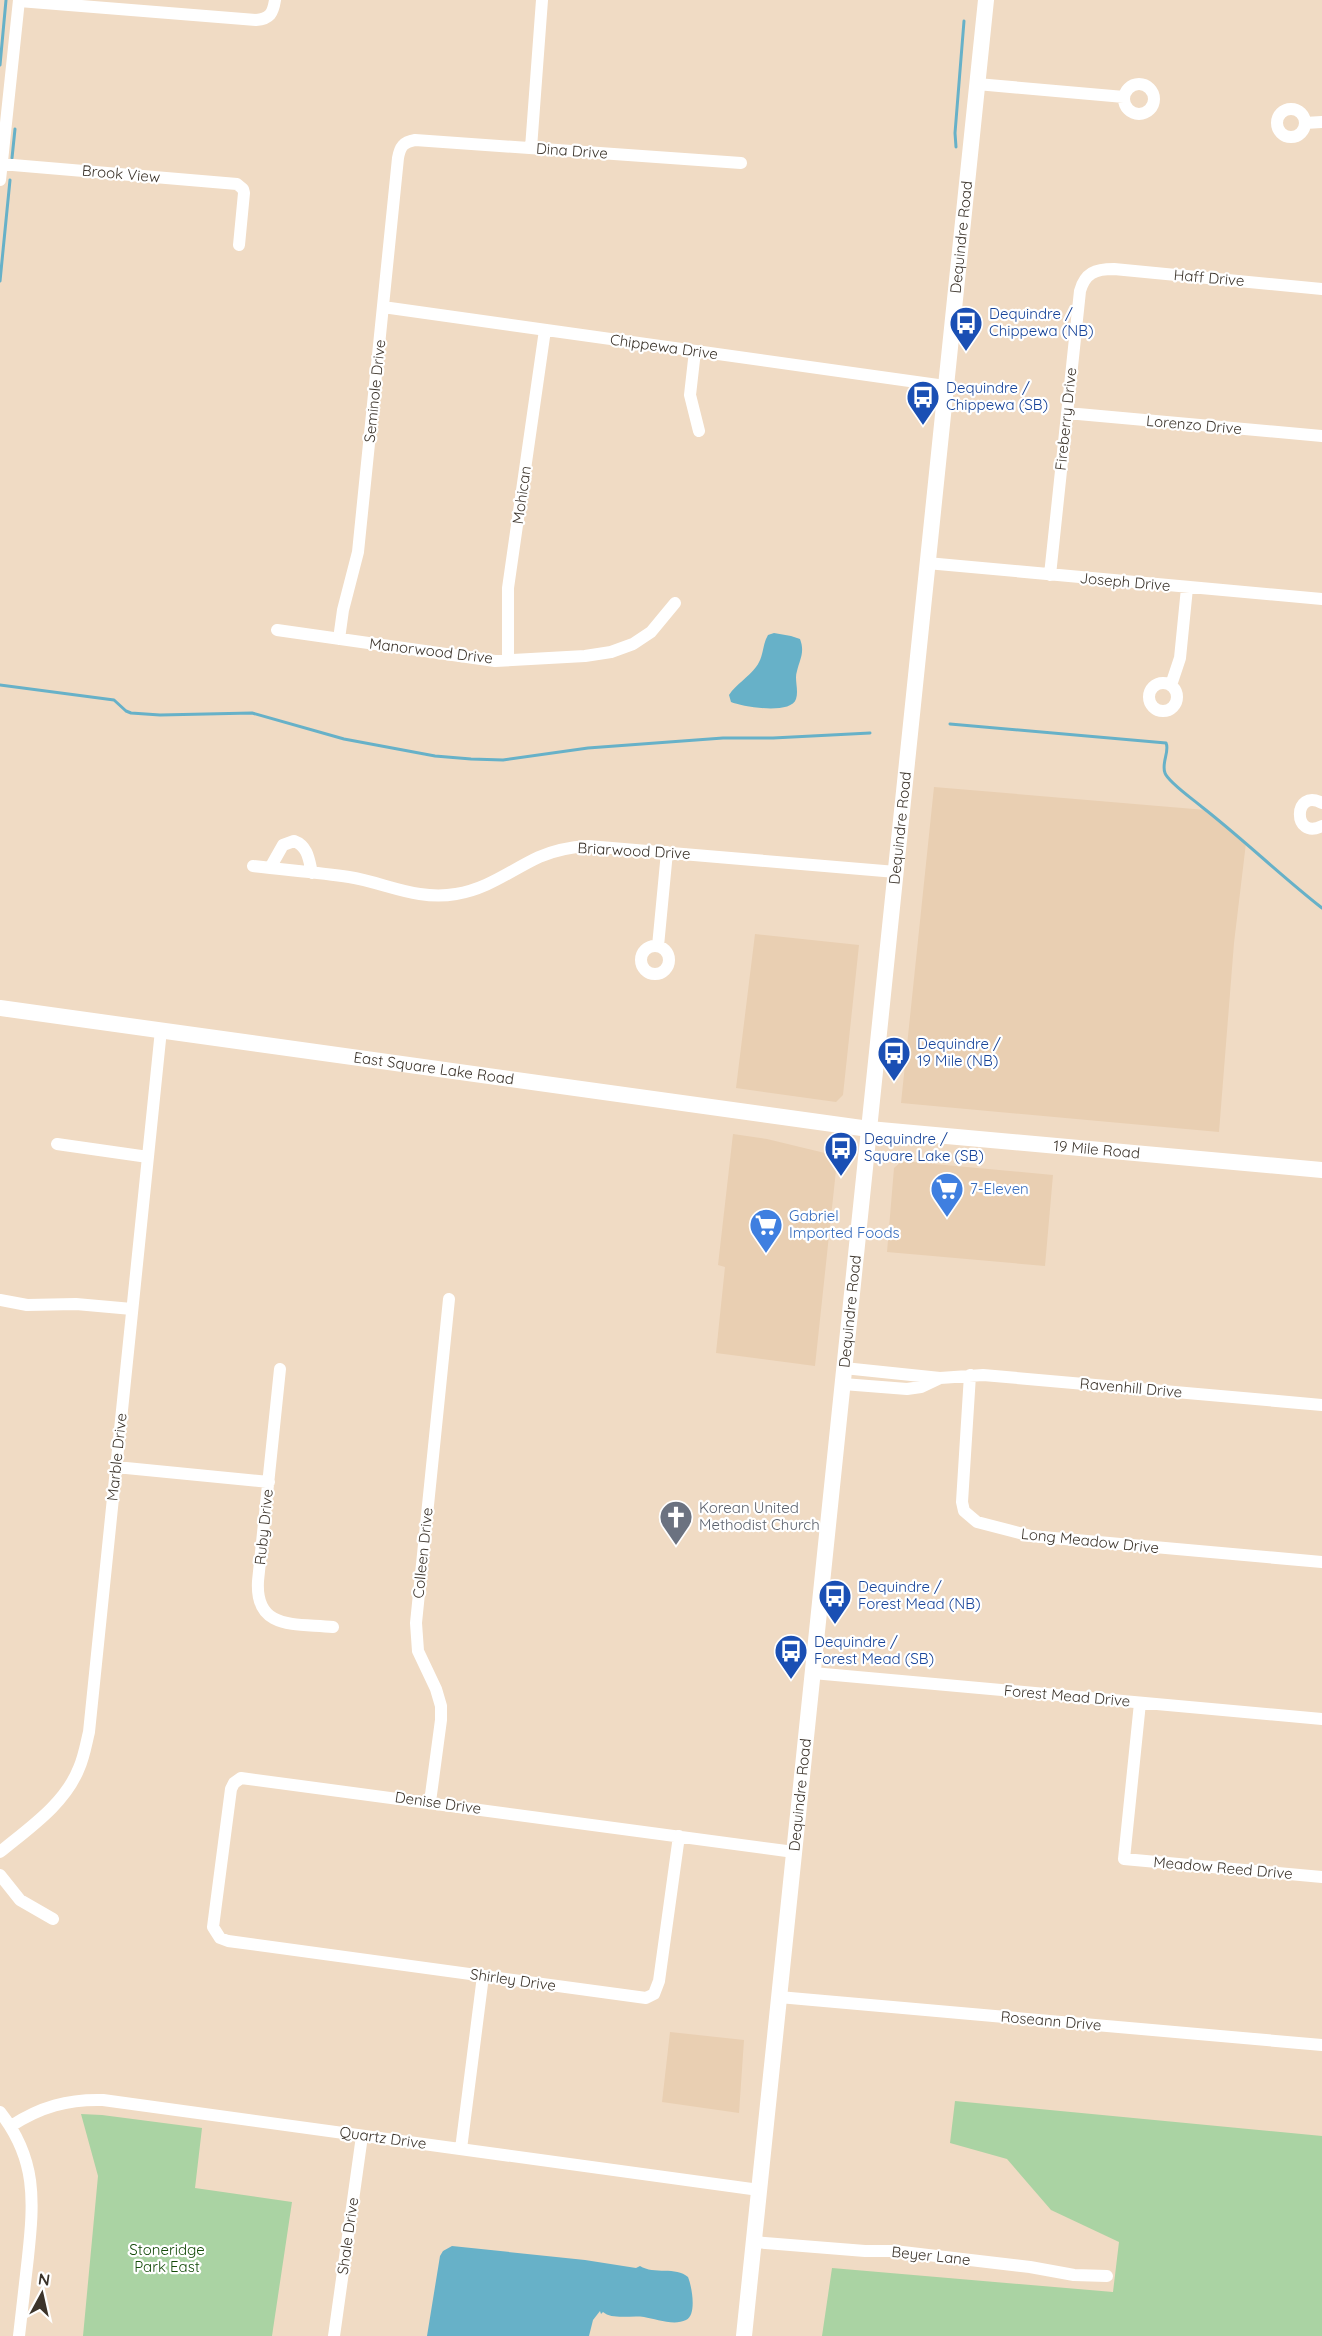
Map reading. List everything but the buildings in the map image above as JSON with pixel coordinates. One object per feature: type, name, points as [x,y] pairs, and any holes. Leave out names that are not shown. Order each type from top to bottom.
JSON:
[{"type":"main road","name":"Dequindre Road","points":[[744,2336],[986,0]]},
{"type":"main road","name":"East Square Lake Road","points":[[0,1008],[869,1129]]},
{"type":"main road","name":"19 Mile Road","points":[[869,1129],[1322,1170]]},
{"type":"street","points":[[0,180],[19,0],[256,20],[269,17],[273,12],[275,0]]},
{"type":"street","points":[[531,148],[542,0]]},
{"type":"street","points":[[977,84],[1124,98]]},
{"type":"street","points":[[1305,123],[1322,122]]},
{"type":"street","name":"Dina Drive","points":[[405,143],[415,140],[741,163]]},
{"type":"street","name":"Seminole Drive","points":[[339,639],[343,610],[358,552],[398,158],[400,149],[405,143]]},
{"type":"street","name":"Brook View","points":[[1,164],[232,183],[241,186],[244,193],[239,245]]},
{"type":"street","name":"Haff Drive","points":[[1095,270],[1114,269],[1322,289]]},
{"type":"street","name":"Fireberry Drive","points":[[1050,575],[1080,291],[1087,276],[1095,270]]},
{"type":"street","name":"Chippewa Drive","points":[[383,307],[945,386]]},
{"type":"street","name":"Mohican","points":[[508,660],[508,588],[545,330]]},
{"type":"street","points":[[695,351],[690,395],[699,431]]},
{"type":"street","name":"Lorenzo Drive","points":[[1067,413],[1322,436]]},
{"type":"street","name":"Joseph Drive","points":[[927,563],[1322,599]]},
{"type":"street","points":[[1171,685],[1180,658],[1187,588]]},
{"type":"street","name":"Manorwood Drive","points":[[277,630],[479,659],[508,660],[585,656],[620,649],[651,632],[675,603]]},
{"type":"street","points":[[1322,802],[1313,800],[1305,802],[1299,814],[1301,822],[1308,827],[1322,826]]},
{"type":"street","points":[[270,868],[283,845],[294,841],[304,846],[312,873]]},
{"type":"street","name":"Briarwood Drive","points":[[253,866],[362,880],[410,893],[441,896],[474,891],[502,879],[542,856],[571,848],[607,846],[896,872]]},
{"type":"street","points":[[658,946],[667,852]]},
{"type":"street","name":"Marble Drive","points":[[0,1852],[45,1815],[68,1788],[79,1769],[90,1722],[161,1030]]},
{"type":"street","points":[[57,1144],[148,1157]]},
{"type":"street","name":"Colleen Drive","points":[[430,1802],[441,1706],[436,1689],[418,1650],[416,1623],[449,1299]]},
{"type":"street","points":[[0,1300],[27,1305],[76,1304],[132,1309]]},
{"type":"street","name":"Ruby Drive","points":[[280,1369],[258,1591],[261,1608],[276,1620],[333,1627]]},
{"type":"street","name":"Ravenhill Drive","points":[[843,1376],[907,1389],[921,1387],[940,1378],[970,1375],[1322,1405]]},
{"type":"street","name":"Long Meadow Drive","points":[[970,1375],[962,1502],[964,1511],[977,1522],[1031,1536],[1322,1562]]},
{"type":"street","points":[[116,1467],[269,1482]]},
{"type":"street","name":"Forest Mead Drive","points":[[813,1673],[1322,1719]]},
{"type":"street","name":"Meadow Reed Drive","points":[[1140,1703],[1124,1859],[1322,1877]]},
{"type":"street","name":"Denise Drive","points":[[216,1933],[213,1920],[225,1826],[231,1789],[241,1778],[794,1852]]},
{"type":"street","name":"Shirley Drive","points":[[216,1933],[220,1938],[228,1941],[640,1998],[654,1994],[659,1981],[679,1836]]},
{"type":"street","points":[[0,1875],[20,1900],[53,1919]]},
{"type":"street","points":[[460,2149],[483,1976]]},
{"type":"street","name":"Roseann Drive","points":[[779,1997],[1322,2045]]},
{"type":"street","name":"Quartz Drive","points":[[11,2126],[33,2112],[50,2106],[70,2101],[97,2100],[759,2190]]},
{"type":"street","points":[[0,2112],[11,2126],[27,2162],[33,2201],[19,2336]]},
{"type":"street","name":"Shale Drive","points":[[334,2336],[362,2136]]},
{"type":"street","name":"Beyer Lane","points":[[754,2242],[894,2252],[1030,2267],[1074,2275],[1107,2276]]},
{"type":"shaded area","points":[[934,787],[1206,810],[1246,843],[1234,943],[1219,1132],[901,1103]]},
{"type":"shaded area","points":[[755,934],[859,945],[843,1095],[836,1102],[736,1088]]},
{"type":"shaded area","points":[[733,1134],[767,1139],[829,1154],[837,1161],[815,1366],[716,1353],[725,1267],[718,1265]]},
{"type":"shaded area","points":[[902,1161],[1053,1175],[1045,1266],[887,1252],[894,1168]]},
{"type":"shaded area","points":[[670,2032],[744,2040],[739,2113],[662,2102]]},
{"type":"green space","points":[[955,2101],[1322,2136],[1322,2336],[822,2336],[832,2268],[1113,2292],[1119,2242],[1051,2210],[1007,2159],[950,2143]]},
{"type":"green space","name":"Stoneridge Park East","points":[[81,2114],[202,2128],[195,2188],[292,2202],[272,2336],[83,2336],[98,2176]]},
{"type":"water","points":[[774,633],[800,639],[802,652],[796,674],[796,699],[792,704],[776,708],[746,706],[731,702],[729,695],[756,667],[768,635]]},
{"type":"water","points":[[452,2246],[677,2272],[688,2277],[692,2294],[692,2313],[681,2322],[665,2322],[644,2317],[617,2317],[603,2312],[601,2314],[600,2311],[593,2320],[589,2336],[427,2336],[440,2256],[443,2251]]},
{"type":"waterway","points":[[0,65],[6,0]]},
{"type":"waterway","points":[[956,147],[955,133],[964,21]]},
{"type":"waterway","points":[[12,158],[15,129]]},
{"type":"waterway","points":[[0,281],[10,180]]},
{"type":"waterway","points":[[0,685],[114,700],[131,713],[160,715],[252,713],[344,739],[435,756],[471,759],[503,760],[588,748],[723,738],[870,733]]},
{"type":"waterway","points":[[950,724],[1166,743],[1164,769],[1167,777],[1322,908]]},
{"type":"place","name":"Dequindre / Chippewa (NB)","points":[[966,352]]},
{"type":"place","name":"Dequindre / Chippewa (SB)","points":[[923,426]]},
{"type":"place","name":"Dequindre / 19 Mile (NB)","points":[[894,1082]]},
{"type":"place","name":"Dequindre / Square Lake (SB)","points":[[841,1177]]},
{"type":"place","name":"7-Eleven","points":[[947,1218]]},
{"type":"place","name":"Gabriel Imported Foods","points":[[766,1254]]},
{"type":"place","name":"Korean United Methodist Church","points":[[676,1546]]},
{"type":"place","name":"Dequindre / Forest Mead (NB)","points":[[835,1625]]},
{"type":"place","name":"Dequindre / Forest Mead (SB)","points":[[791,1680]]}]
